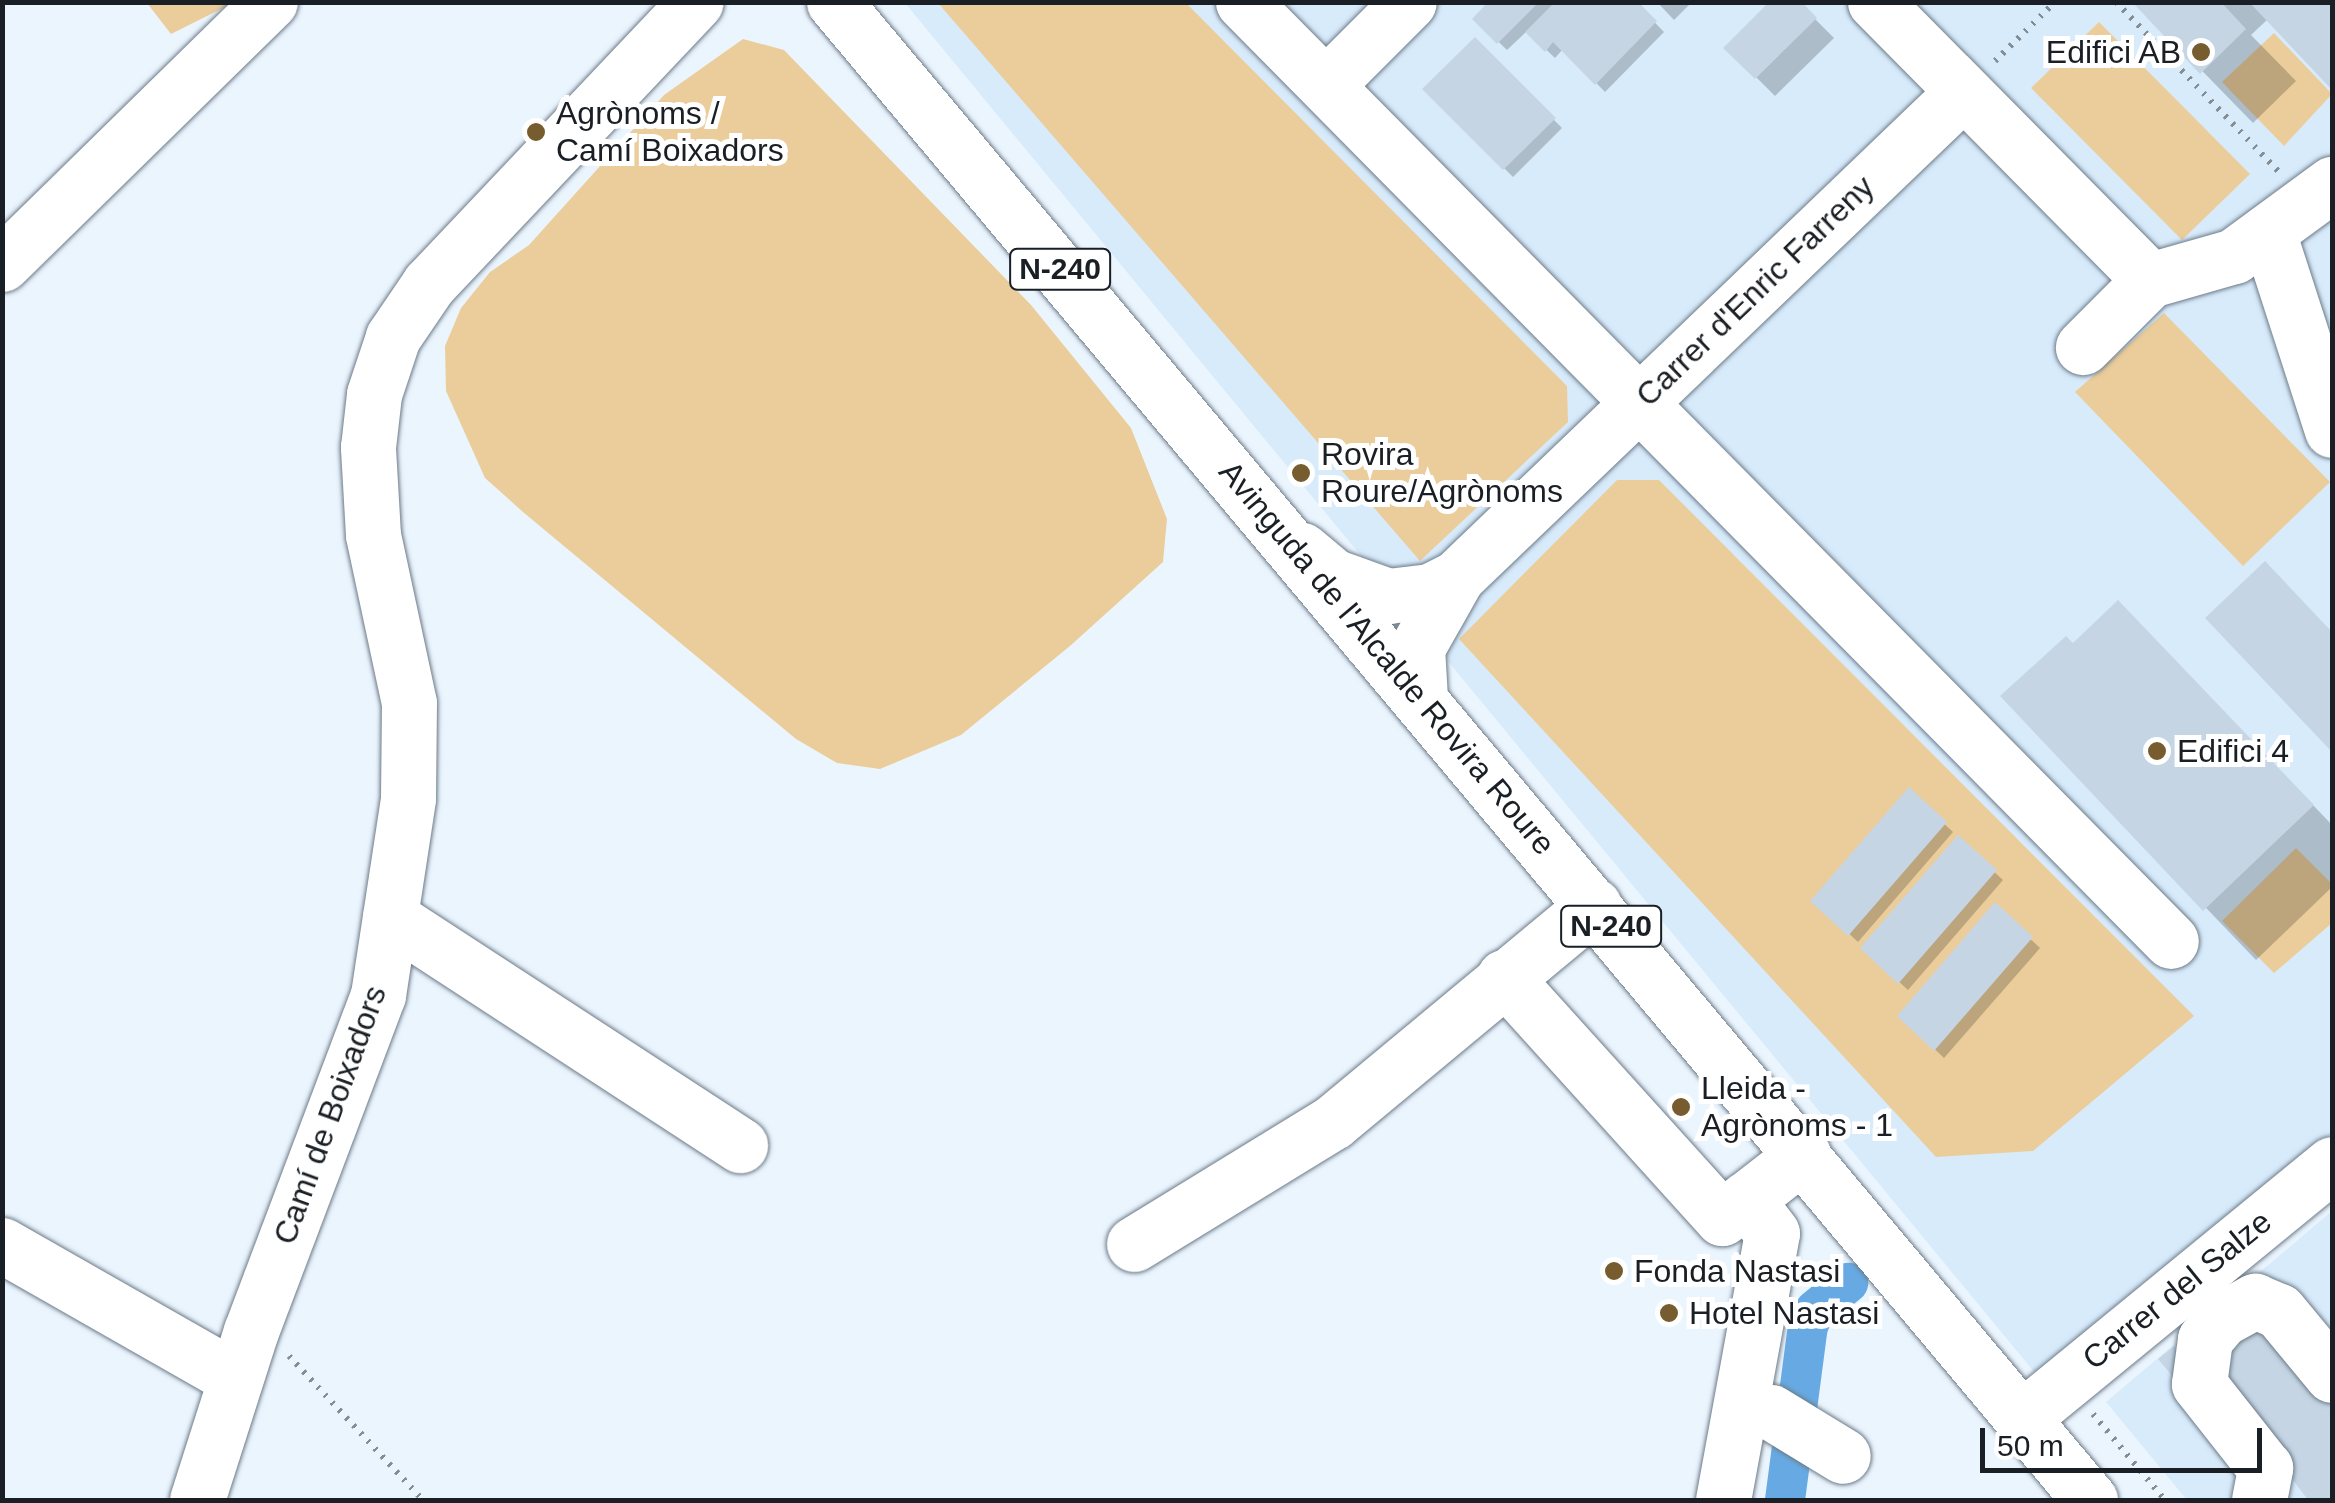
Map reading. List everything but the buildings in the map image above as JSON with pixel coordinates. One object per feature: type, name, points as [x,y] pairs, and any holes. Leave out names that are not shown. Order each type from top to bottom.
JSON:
[{"type":"street","points":[[2,264],[270,2]]},
{"type":"street","name":"Camí de Boixadors","points":[[198,1500],[243,1354],[378,995],[408,798],[409,703],[373,535],[368,447],[383,366],[393,337],[429,284],[696,2]]},
{"type":"street","name":"Avinguda de l'Alcalde Rovira Roure","points":[[834,2],[1285,535],[2090,1500]]},
{"type":"street","points":[[1242,2],[2172,941]]},
{"type":"street","points":[[1326,85],[1409,2]]},
{"type":"street","points":[[1875,2],[1970,71],[2150,280]]},
{"type":"street","name":"Carrer d'Enric Farreny","points":[[1456,577],[1970,71]]},
{"type":"street","points":[[2082,347],[2150,280],[2234,256],[2303,206],[2332,430]]},
{"type":"street","points":[[1285,535],[1333,576],[1364,592],[1404,596],[1456,577]]},
{"type":"street","points":[[1420,698],[1417,648],[1456,577]]},
{"type":"street","points":[[1134,1244],[1333,1122],[1594,904]]},
{"type":"street","points":[[390,917],[740,1144]]},
{"type":"street","points":[[1504,977],[1722,1218],[1803,1155]]},
{"type":"street","name":"Carrer del Salze","points":[[2023,1417],[2332,1164]]},
{"type":"street","points":[[1742,1492],[1772,1232],[1746,1199]]},
{"type":"street","points":[[2,1245],[243,1354]]},
{"type":"street","points":[[1742,1492],[1801,1431],[1783,1322],[1762,1297]]},
{"type":"street","points":[[2259,1500],[2265,1468],[2199,1384],[2205,1339],[2222,1319],[2255,1301],[2279,1311],[2332,1375]]},
{"type":"path","points":[[1970,71],[1991,64],[2055,2]]},
{"type":"path","points":[[2116,2],[2303,206]]},
{"type":"path","points":[[243,1354],[285,1352],[423,1500]]},
{"type":"path","points":[[2066,1380],[2164,1500]]},
{"type":"shaded area","points":[[147,3],[233,3],[171,34]]},
{"type":"shaded area","points":[[905,3],[2332,3],[2332,1133],[2040,1379]]},
{"type":"shaded area","points":[[938,3],[1186,3],[1567,386],[1568,422],[1420,561]]},
{"type":"shaded area","points":[[2099,22],[2250,174],[2182,240],[2031,88]]},
{"type":"shaded area","points":[[2274,33],[2332,94],[2284,146],[2222,82]]},
{"type":"shaded area","points":[[743,39],[784,50],[1031,305],[1131,428],[1167,519],[1163,562],[1070,646],[961,735],[880,769],[837,763],[796,739],[523,512],[485,478],[446,391],[445,346],[461,308],[490,272],[529,245],[664,95]]},
{"type":"shaded area","points":[[2164,313],[2330,482],[2243,566],[2075,392]]},
{"type":"shaded area","points":[[1617,480],[1659,480],[2194,1016],[2033,1151],[1936,1157],[1459,639]]},
{"type":"shaded area","points":[[2296,848],[2332,884],[2332,923],[2274,973],[2222,921]]},
{"type":"shaded area","points":[[2332,1211],[2332,1500],[2187,1500],[2106,1402]]},
{"type":"waterway","points":[[1785,1500],[1808,1326],[1815,1310],[1848,1283]]},
{"type":"place","name":"Edifici AB","points":[[2201,52]]},
{"type":"place","name":"Agrònoms / Camí Boixadors","points":[[536,132]]},
{"type":"place","name":"Rovira Roure/Agrònoms","points":[[1301,473]]},
{"type":"place","name":"Edifici 4","points":[[2157,751]]},
{"type":"place","name":"Lleida - Agrònoms - 1","points":[[1681,1107]]},
{"type":"place","name":"Fonda Nastasi","points":[[1614,1271]]},
{"type":"place","name":"Hotel Nastasi","points":[[1669,1313]]}]
